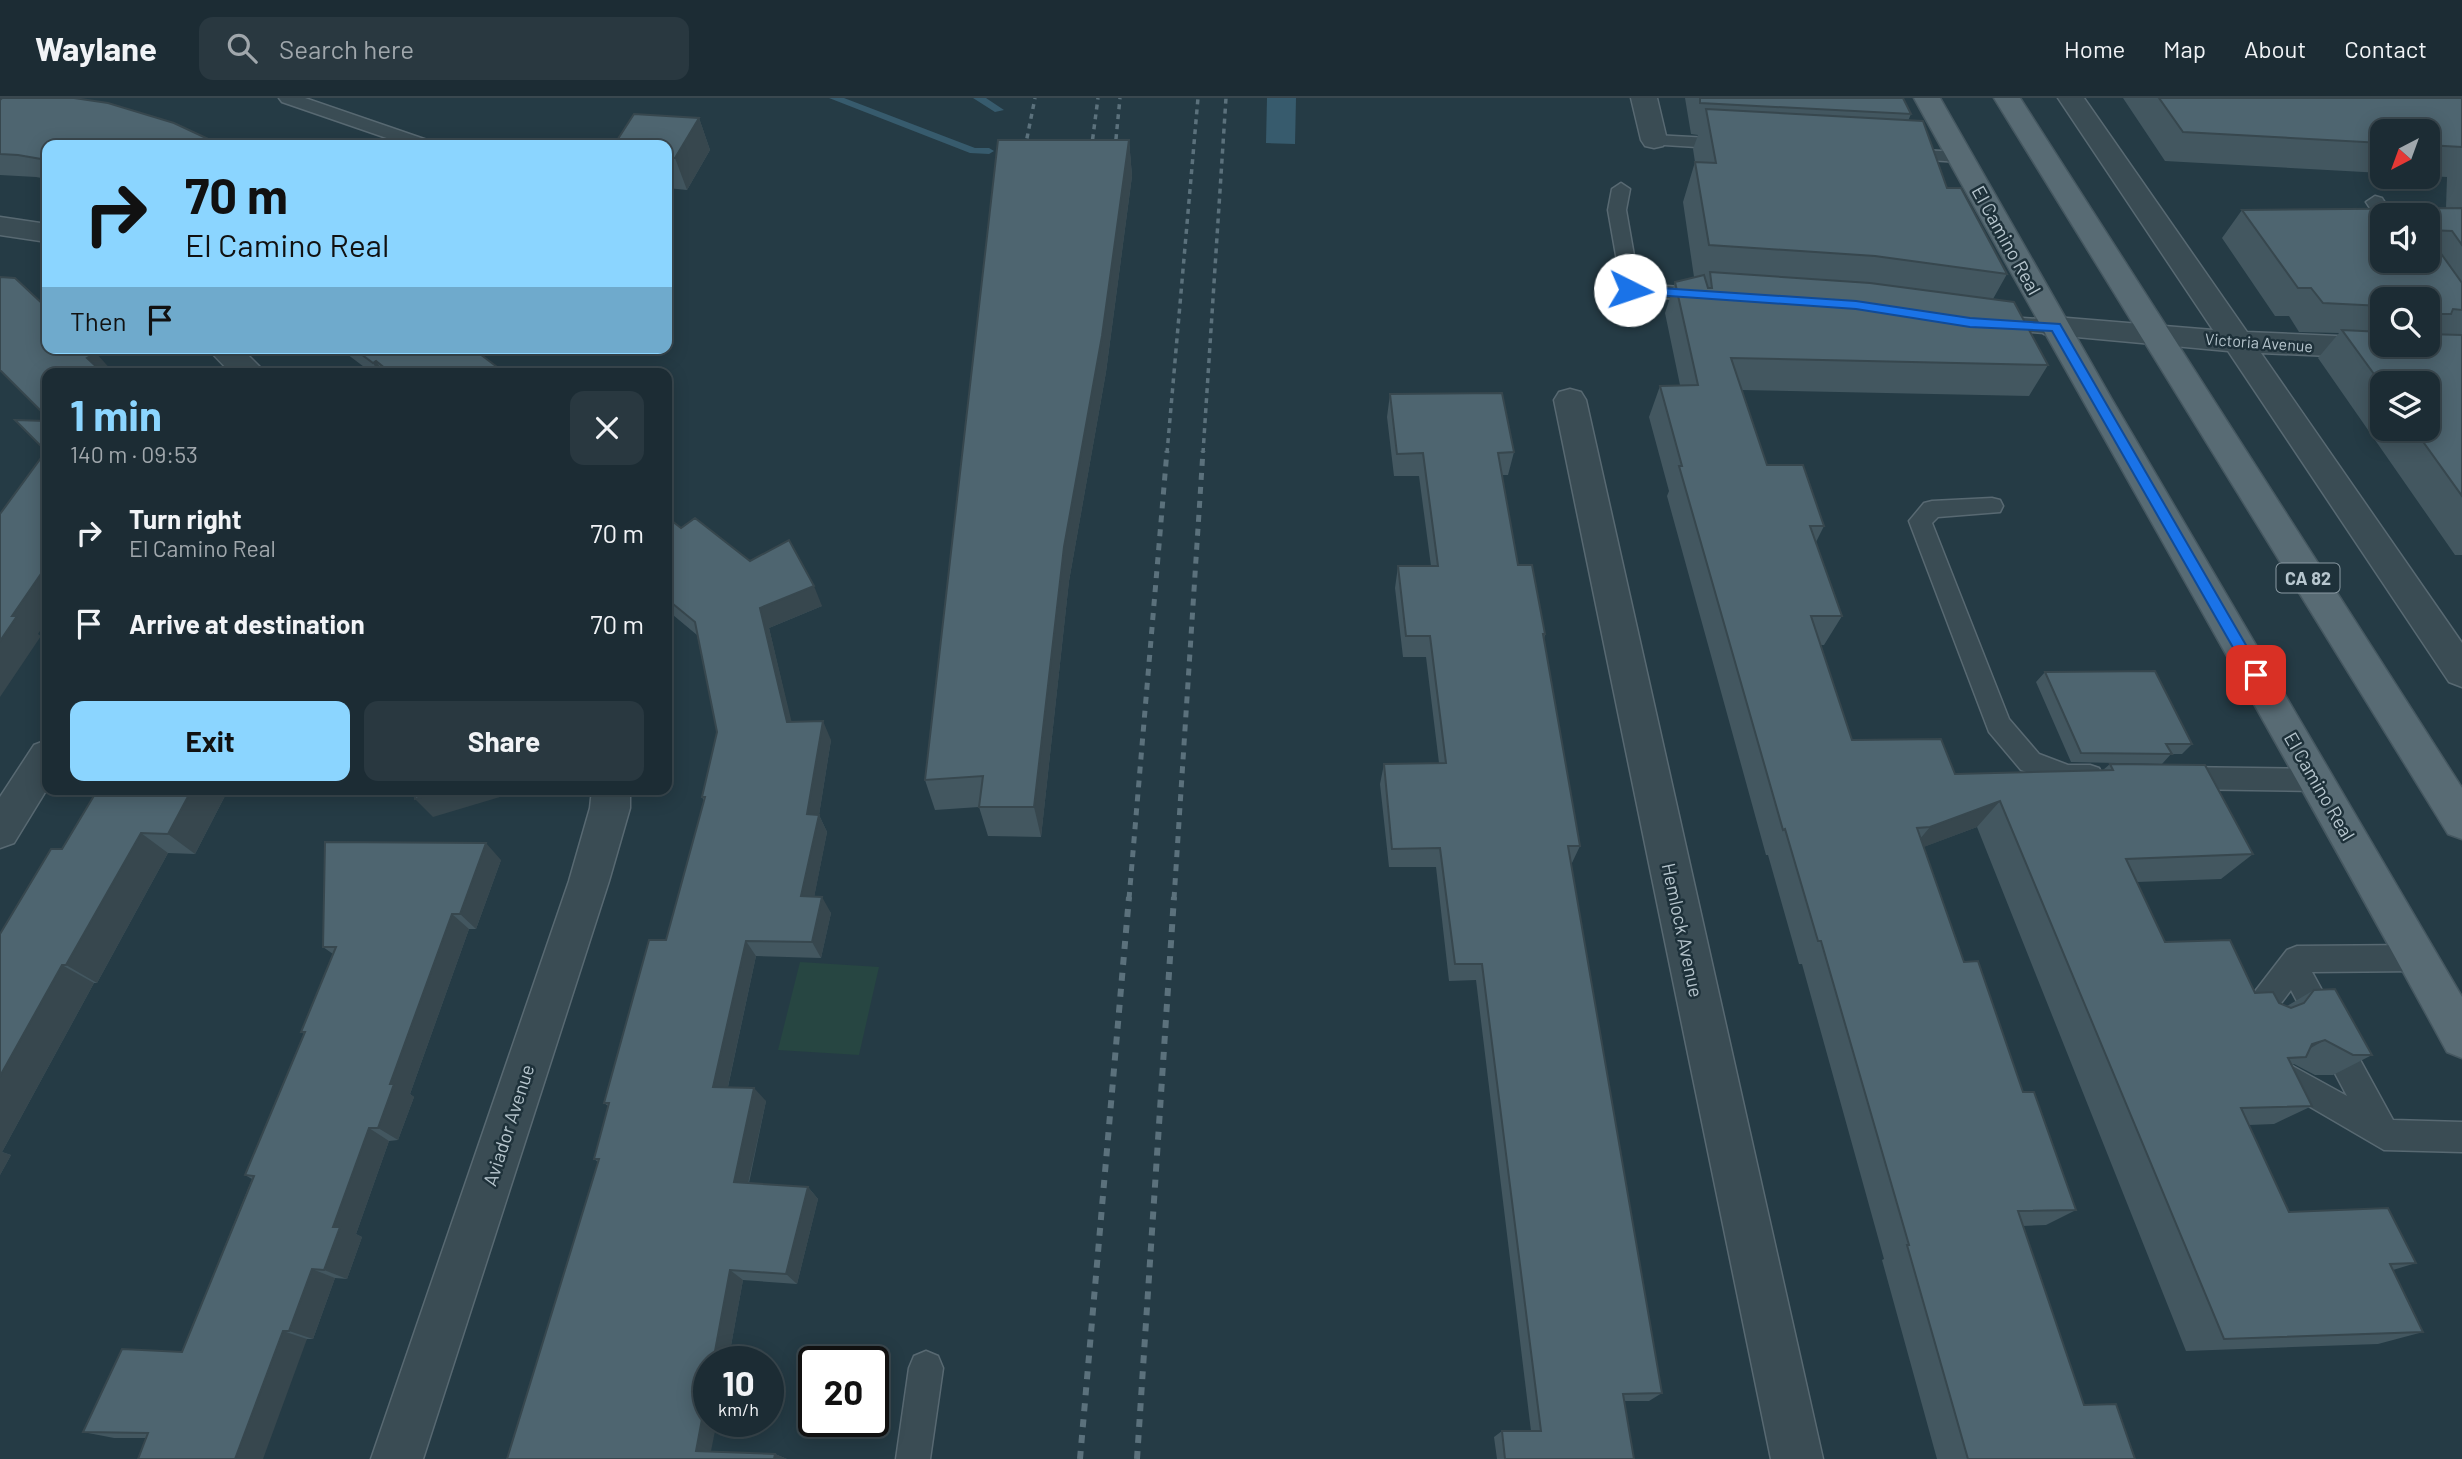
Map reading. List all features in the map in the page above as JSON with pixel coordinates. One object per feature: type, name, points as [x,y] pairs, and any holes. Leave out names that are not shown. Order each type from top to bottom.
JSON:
[{"type":"main road","name":"El Camino Real","points":[[1927,98],[2462,1038]]},
{"type":"main road","name":"CA 82","points":[[2007,98],[2462,822]]},
{"type":"street","points":[[1644,98],[1654,140]]},
{"type":"street","points":[[2071,98],[2462,672]]},
{"type":"street","points":[[0,226],[42,232]]},
{"type":"street","name":"Victoria Avenue","points":[[2056,327],[2156,333],[2236,342],[2462,352]]},
{"type":"street","points":[[229,354],[245,368]]},
{"type":"street","name":"Hemlock Avenue","points":[[1570,400],[1797,1459]]},
{"type":"street","points":[[0,831],[42,764]]},
{"type":"street","name":"Aviador Avenue","points":[[397,1459],[589,881],[610,808],[611,795]]},
{"type":"lane","points":[[288,98],[410,140]]},
{"type":"lane","points":[[1654,140],[1754,145]]},
{"type":"lane","points":[[1886,153],[1961,157]]},
{"type":"lane","points":[[1621,189],[1617,210],[1630,290],[1723,296]]},
{"type":"lane","points":[[1970,323],[2056,327]]},
{"type":"lane","points":[[1992,506],[1932,509],[1920,521],[1998,725],[2030,762],[2068,776],[2109,776]]},
{"type":"lane","points":[[2150,777],[2317,780]]},
{"type":"lane","points":[[2256,1013],[2297,959],[2418,958]]},
{"type":"lane","points":[[2292,964],[2384,1136]]},
{"type":"lane","points":[[2287,1077],[2384,1136],[2462,1137]]},
{"type":"lane","points":[[913,1459],[926,1368]]},
{"type":"green space","points":[[800,962],[879,967],[859,1055],[778,1050]]},
{"type":"water","points":[[1267,98],[1296,98],[1295,144],[1266,143]]},
{"type":"building","points":[[74,98],[108,103],[174,123],[210,140],[42,140],[42,159],[0,154],[0,100]]},
{"type":"building","points":[[1700,98],[1903,98],[1911,114],[1700,103]]},
{"type":"building","points":[[2159,98],[2462,98],[2462,147],[2440,146],[2440,119],[2370,119],[2370,142],[2183,132]]},
{"type":"building","points":[[1706,109],[1923,121],[1947,188],[1961,188],[2007,274],[1875,256],[1709,245],[1695,162],[1716,163]]},
{"type":"building","points":[[634,114],[699,118],[675,158],[672,158],[672,140],[617,140]]},
{"type":"building","points":[[998,140],[1129,140],[1102,336],[1064,547],[1034,807],[979,807],[983,776],[925,780]]},
{"type":"building","points":[[2440,208],[2462,208],[2462,245],[2452,231],[2440,230]]},
{"type":"building","points":[[2370,209],[2370,273],[2440,273],[2440,252],[2462,283],[2462,310],[2453,309],[2451,314],[2440,314],[2440,287],[2370,287],[2370,305],[2323,303],[2311,288],[2298,288],[2242,210]]},
{"type":"building","points":[[1710,272],[1870,283],[2014,302],[2048,365],[1731,358],[1767,465],[1803,465],[1824,526],[1810,526],[1842,616],[1811,616],[1852,740],[1941,739],[1955,774],[2113,770],[2110,764],[2205,765],[2253,854],[2126,859],[2165,942],[2230,940],[2255,993],[2273,992],[2279,1003],[2291,1008],[2304,1003],[2314,990],[2335,989],[2372,1055],[2353,1055],[2325,1040],[2312,1044],[2306,1057],[2288,1058],[2312,1106],[2241,1108],[2289,1212],[2388,1208],[2416,1263],[2390,1264],[2423,1332],[2224,1339],[2000,801],[1930,827],[1917,828],[1964,962],[1978,961],[2023,1092],[2034,1092],[2076,1210],[2018,1211],[2084,1405],[2116,1404],[2135,1459],[1968,1459],[1821,941],[1818,941],[1785,829],[1783,830],[1679,466],[1682,466],[1660,386],[1698,385],[1675,282],[1704,275],[1708,288],[1712,288]]},
{"type":"building","points":[[0,277],[15,278],[42,303],[42,354],[94,354],[87,358],[98,368],[42,368],[42,412],[0,370]]},
{"type":"building","points":[[2342,330],[2370,331],[2370,357],[2440,357],[2440,334],[2462,335],[2462,496],[2423,441],[2440,441],[2440,371],[2372,371]]},
{"type":"building","points":[[361,354],[480,354],[498,368],[385,368],[376,361],[373,363]]},
{"type":"building","points":[[1502,393],[1514,452],[1498,453],[1518,565],[1532,565],[1545,634],[1580,846],[1568,846],[1662,1393],[1623,1394],[1634,1459],[1505,1459],[1502,1431],[1541,1431],[1482,964],[1455,964],[1440,848],[1392,849],[1384,764],[1446,763],[1430,636],[1406,636],[1398,566],[1438,566],[1423,453],[1397,454],[1390,394]]},
{"type":"building","points":[[15,420],[42,421],[42,447]]},
{"type":"building","points":[[42,456],[42,572],[12,616],[17,616],[0,641],[0,514]]},
{"type":"building","points":[[695,518],[750,561],[789,540],[814,586],[760,608],[787,722],[823,721],[807,814],[819,815],[801,896],[822,897],[812,942],[746,941],[713,1087],[754,1088],[734,1182],[808,1187],[786,1274],[730,1270],[716,1346],[693,1346],[693,1437],[699,1437],[696,1451],[775,1454],[774,1459],[507,1459],[599,1159],[594,1159],[609,1103],[604,1103],[649,940],[666,940],[705,797],[702,797],[717,732],[695,622],[672,603],[672,521],[681,528]]},
{"type":"building","points":[[2155,671],[2192,744],[2166,744],[2172,754],[2081,753],[2045,672]]},
{"type":"building","points":[[94,795],[189,795],[168,834],[141,833],[0,1076],[0,934],[51,849],[62,849]]},
{"type":"building","points":[[325,842],[486,843],[460,914],[452,914],[390,1084],[394,1084],[378,1128],[369,1128],[333,1227],[340,1227],[324,1270],[312,1269],[289,1331],[283,1331],[235,1459],[138,1459],[148,1433],[83,1432],[122,1349],[182,1352],[254,1176],[245,1175],[305,1032],[301,1032],[336,947],[323,947]]},
{"type":"waterway","points":[[834,98],[974,151],[989,151]]},
{"type":"waterway","points":[[978,98],[999,110]]},
{"type":"railway","points":[[1023,158],[1035,98]]},
{"type":"railway","points":[[1090,159],[1098,98]]},
{"type":"railway","points":[[1114,159],[1120,98]]},
{"type":"railway","points":[[1167,453],[1198,98]]},
{"type":"railway","points":[[1203,453],[1226,98]]},
{"type":"railway","points":[[1129,899],[1167,451]]},
{"type":"railway","points":[[1174,899],[1203,451]]},
{"type":"railway","points":[[1080,1459],[1129,897]]},
{"type":"railway","points":[[1137,1459],[1174,897]]},
{"type":"route","points":[[1630,290],[1856,305],[1970,323],[2056,327],[2256,675]]}]
